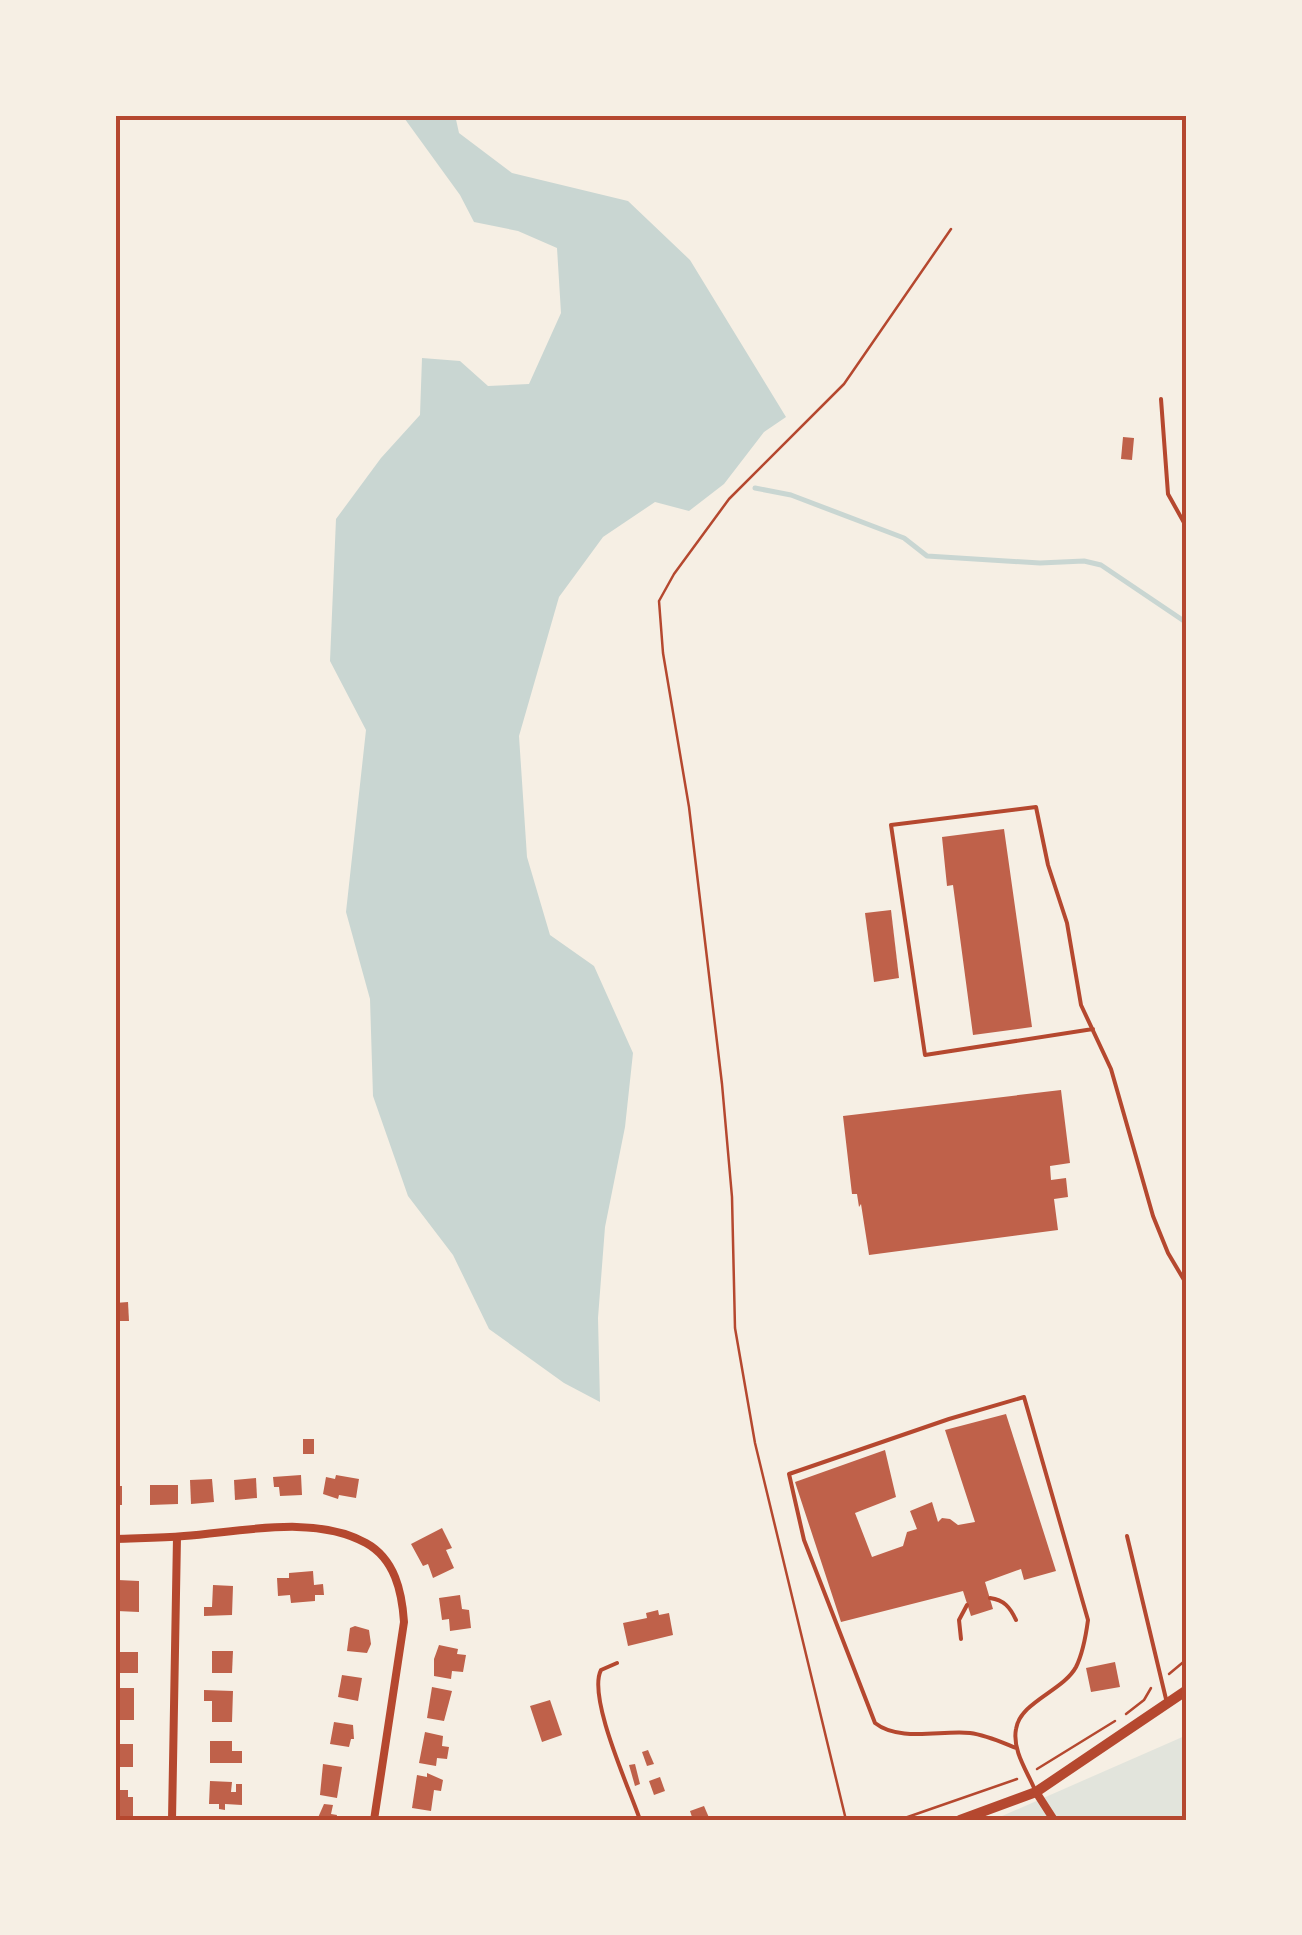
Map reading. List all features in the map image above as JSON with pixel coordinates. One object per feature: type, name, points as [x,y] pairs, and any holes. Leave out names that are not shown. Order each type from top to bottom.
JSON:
[{"type":"main road","points":[[960,1820],[1036,1792],[1187,1690]]},
{"type":"street","points":[[115,1539],[283,1528],[332,1530],[368,1543],[389,1565],[402,1590],[404,1622],[374,1820]]},
{"type":"street","points":[[172,1820],[177,1537]]},
{"type":"street","points":[[1036,1792],[1054,1820]]},
{"type":"lane","points":[[1160,399],[1168,494],[1187,528]]},
{"type":"lane","points":[[1093,1028],[925,1056],[891,824],[1036,807],[1048,866],[1067,924],[1080,1005],[1093,1028],[1111,1069],[1153,1216],[1187,1285]]},
{"type":"lane","points":[[1016,1748],[969,1733],[903,1732],[874,1724],[804,1540],[790,1474],[949,1419],[1024,1398],[1088,1620],[1076,1668],[1058,1689],[1024,1714],[1016,1727],[1016,1748],[1036,1792]]},
{"type":"lane","points":[[1126,1536],[1168,1704]]},
{"type":"lane","points":[[990,1598],[1000,1599],[1016,1620]]},
{"type":"lane","points":[[960,1639],[959,1620],[967,1605]]},
{"type":"lane","points":[[617,1663],[602,1670],[597,1688],[614,1753],[640,1820]]},
{"type":"path","points":[[846,1820],[755,1443],[735,1328],[732,1197],[722,1084],[659,602],[674,574],[729,499],[844,384],[951,229]]},
{"type":"path","points":[[899,1820],[997,1789],[1028,1774],[1125,1716],[1187,1659]]},
{"type":"shaded area","points":[[402,115],[455,115],[459,133],[512,173],[628,201],[690,260],[786,417],[764,432],[724,484],[689,511],[655,502],[603,537],[559,597],[519,736],[527,857],[550,935],[594,966],[633,1053],[625,1127],[605,1227],[598,1318],[600,1402],[564,1383],[489,1329],[453,1255],[408,1196],[373,1096],[370,999],[346,912],[366,730],[330,661],[336,519],[381,458],[420,415],[422,358],[460,361],[488,386],[529,384],[561,313],[557,248],[518,231],[474,222],[460,195]]},
{"type":"shaded area","points":[[1187,1735],[1187,1820],[993,1820]]},
{"type":"building","points":[[1123,437],[1134,438],[1132,460],[1121,459]]},
{"type":"building","points":[[1004,829],[1032,1027],[973,1035],[953,885],[947,886],[942,837]]},
{"type":"building","points":[[891,910],[899,978],[874,982],[865,913]]},
{"type":"building","points":[[1061,1090],[1070,1163],[1050,1166],[1051,1180],[1066,1178],[1068,1197],[1054,1199],[1058,1230],[869,1255],[861,1204],[859,1207],[857,1194],[852,1194],[843,1116]]},
{"type":"building","points":[[128,1302],[129,1321],[115,1321],[115,1303]]},
{"type":"building","points":[[1006,1414],[1056,1571],[1024,1580],[1021,1569],[985,1582],[993,1609],[971,1616],[963,1591],[841,1622],[795,1482],[885,1450],[896,1497],[855,1513],[872,1557],[903,1546],[907,1532],[917,1529],[910,1511],[932,1502],[938,1522],[942,1518],[958,1525],[975,1522],[945,1430]]},
{"type":"building","points":[[303,1439],[314,1439],[314,1454],[303,1454]]},
{"type":"building","points":[[301,1475],[302,1495],[280,1496],[273,1477]]},
{"type":"building","points":[[336,1475],[359,1479],[356,1498],[339,1495],[338,1499],[323,1494],[326,1477],[335,1479]]},
{"type":"building","points":[[256,1478],[257,1498],[235,1500],[234,1480]]},
{"type":"building","points":[[212,1479],[214,1502],[191,1504],[190,1480]]},
{"type":"building","points":[[150,1485],[178,1485],[178,1504],[150,1505]]},
{"type":"building","points":[[115,1486],[122,1486],[122,1505],[115,1505]]},
{"type":"building","points":[[442,1528],[452,1548],[446,1550],[454,1568],[433,1578],[428,1564],[423,1566],[411,1544]]},
{"type":"building","points":[[313,1571],[314,1585],[323,1584],[324,1595],[315,1595],[315,1601],[291,1603],[290,1595],[278,1596],[277,1578]]},
{"type":"building","points":[[118,1580],[139,1581],[139,1612],[117,1611]]},
{"type":"building","points":[[213,1585],[233,1586],[232,1615],[204,1616],[204,1607],[212,1607]]},
{"type":"building","points":[[460,1595],[462,1609],[469,1610],[471,1628],[450,1631],[449,1619],[442,1620],[439,1598]]},
{"type":"building","points":[[658,1610],[659,1615],[669,1613],[673,1635],[628,1646],[623,1623],[647,1618],[646,1613]]},
{"type":"building","points":[[350,1628],[369,1630],[371,1644],[367,1653],[347,1651]]},
{"type":"building","points":[[439,1645],[466,1655],[463,1672],[452,1671],[451,1679],[434,1676]]},
{"type":"building","points":[[212,1651],[233,1651],[232,1673],[212,1673]]},
{"type":"building","points":[[118,1652],[138,1652],[138,1673],[118,1673]]},
{"type":"building","points":[[1115,1662],[1120,1687],[1091,1692],[1086,1668]]},
{"type":"building","points":[[342,1675],[362,1678],[358,1701],[338,1697]]},
{"type":"building","points":[[432,1687],[452,1691],[444,1721],[427,1718]]},
{"type":"building","points":[[115,1688],[134,1688],[134,1720],[115,1720]]},
{"type":"building","points":[[204,1690],[233,1691],[232,1722],[212,1722],[212,1701],[204,1701]]},
{"type":"building","points":[[550,1700],[562,1735],[542,1742],[530,1706]]},
{"type":"building","points":[[334,1722],[353,1725],[354,1739],[349,1747],[330,1744]]},
{"type":"building","points":[[425,1732],[443,1736],[442,1746],[449,1747],[447,1759],[437,1758],[436,1766],[419,1763]]},
{"type":"building","points":[[210,1741],[232,1741],[232,1751],[242,1751],[242,1763],[210,1763]]},
{"type":"building","points":[[115,1744],[133,1744],[133,1767],[115,1767]]},
{"type":"building","points":[[648,1750],[654,1764],[647,1766],[642,1752]]},
{"type":"building","points":[[323,1764],[342,1767],[337,1798],[320,1795]]},
{"type":"building","points":[[635,1764],[640,1784],[635,1786],[629,1765]]},
{"type":"building","points":[[427,1773],[443,1780],[441,1791],[434,1790],[431,1811],[412,1808],[417,1775],[427,1777]]},
{"type":"building","points":[[660,1777],[665,1791],[654,1795],[649,1781]]},
{"type":"building","points":[[210,1781],[232,1782],[231,1792],[236,1792],[236,1784],[242,1784],[242,1805],[225,1804],[225,1810],[219,1809],[219,1804],[209,1804]]},
{"type":"building","points":[[118,1790],[128,1790],[128,1797],[133,1797],[133,1819],[115,1819]]},
{"type":"building","points":[[324,1804],[333,1805],[331,1814],[337,1815],[336,1820],[317,1820]]},
{"type":"building","points":[[704,1806],[710,1820],[693,1820],[690,1811]]},
{"type":"waterway","points":[[755,488],[791,495],[904,538],[927,556],[1040,563],[1084,561],[1101,565],[1184,621],[1187,629]]}]
